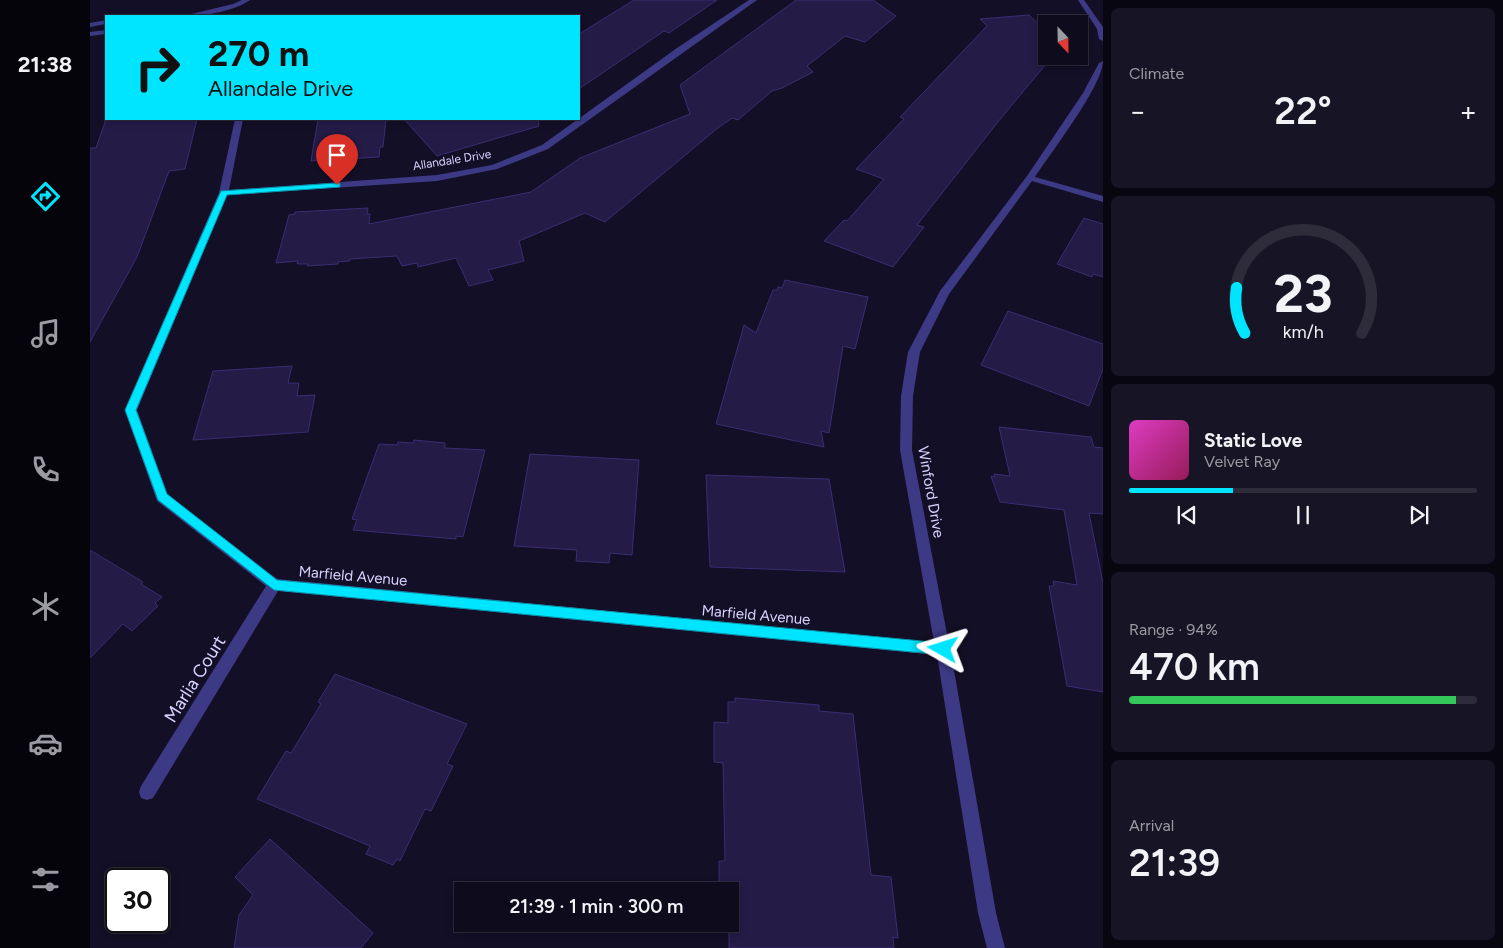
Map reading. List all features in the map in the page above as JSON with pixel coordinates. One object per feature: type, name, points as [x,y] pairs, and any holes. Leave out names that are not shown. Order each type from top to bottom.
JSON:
[{"type":"street","points":[[191,15],[235,6],[247,0]]},
{"type":"street","name":"Allandale Drive","points":[[224,193],[437,178],[494,167],[545,146],[754,0]]},
{"type":"street","points":[[1081,0],[1101,29],[1103,39]]},
{"type":"street","points":[[235,6],[238,15]]},
{"type":"street","points":[[90,25],[105,22]]},
{"type":"street","points":[[90,34],[105,32]]},
{"type":"street","name":"Winford Drive","points":[[996,948],[987,913],[943,649],[906,450],[907,396],[914,352],[944,293],[1030,178],[1086,93],[1103,63]]},
{"type":"street","points":[[239,120],[224,193],[131,410],[162,497],[274,585]]},
{"type":"street","points":[[1030,178],[1103,198]]},
{"type":"street","name":"Marfield Avenue","points":[[274,585],[943,649]]},
{"type":"street","name":"Marlia Court","points":[[147,792],[274,585]]},
{"type":"building","points":[[634,0],[717,0],[669,33],[664,31],[580,88],[580,33]]},
{"type":"building","points":[[796,0],[873,0],[896,16],[865,42],[845,36],[807,66],[813,72],[772,91],[738,120],[732,118],[719,127],[605,222],[585,213],[519,241],[524,261],[488,270],[493,280],[469,286],[456,258],[418,267],[417,263],[402,266],[397,256],[350,259],[349,261],[338,262],[338,264],[307,266],[308,264],[297,264],[298,261],[276,263],[289,215],[295,214],[295,212],[368,208],[367,214],[370,214],[369,224],[531,192],[580,158],[690,114],[680,85]]},
{"type":"building","points":[[1029,15],[1038,23],[1038,65],[1045,65],[917,225],[924,227],[893,267],[824,241],[844,220],[847,221],[884,179],[856,169],[904,119],[900,117],[987,26],[980,19]]},
{"type":"building","points":[[106,120],[197,120],[185,169],[169,171],[137,257],[90,342],[90,148],[96,148]]},
{"type":"building","points":[[318,120],[386,120],[383,147],[380,147],[379,157],[311,161]]},
{"type":"building","points":[[405,120],[538,120],[539,126],[437,156]]},
{"type":"building","points":[[1084,218],[1103,224],[1103,277],[1093,274],[1092,277],[1057,264]]},
{"type":"building","points":[[785,280],[868,297],[855,349],[843,346],[829,433],[821,431],[824,447],[716,424],[744,325],[756,333],[773,290],[777,290],[778,287],[782,288]]},
{"type":"building","points":[[1008,311],[1103,344],[1103,369],[1089,406],[981,365]]},
{"type":"building","points":[[292,366],[288,383],[299,383],[297,396],[315,395],[308,432],[193,440],[213,371]]},
{"type":"building","points":[[999,427],[1091,437],[1094,447],[1103,448],[1103,514],[1089,513],[1103,583],[1103,692],[1067,686],[1049,586],[1054,586],[1053,581],[1077,585],[1064,510],[1000,502],[991,476],[995,477],[994,474],[1010,476]]},
{"type":"building","points":[[414,440],[445,443],[445,448],[485,450],[463,537],[456,536],[456,539],[353,530],[357,520],[352,519],[379,444],[397,445],[398,442],[413,443]]},
{"type":"building","points":[[530,454],[639,460],[632,555],[610,553],[609,563],[576,561],[577,550],[514,546]]},
{"type":"building","points":[[706,475],[829,479],[845,572],[710,567]]},
{"type":"building","points":[[90,550],[143,582],[141,584],[162,597],[155,603],[158,606],[132,631],[123,624],[90,658]]},
{"type":"building","points":[[335,674],[467,724],[447,764],[453,766],[431,811],[425,809],[400,861],[397,859],[393,865],[366,854],[370,846],[257,799],[286,751],[291,753],[321,704],[318,702]]},
{"type":"building","points":[[735,698],[819,705],[819,711],[853,714],[871,875],[891,877],[898,938],[893,937],[894,948],[729,948],[729,932],[739,932],[739,882],[719,882],[719,861],[725,861],[723,763],[714,762],[714,722],[728,723],[728,702],[735,702]]},
{"type":"building","points":[[270,839],[373,933],[361,948],[234,948],[239,915],[253,895],[235,877]]},
{"type":"route","points":[[337,185],[224,193],[131,410],[162,497],[274,585],[943,649]]}]
